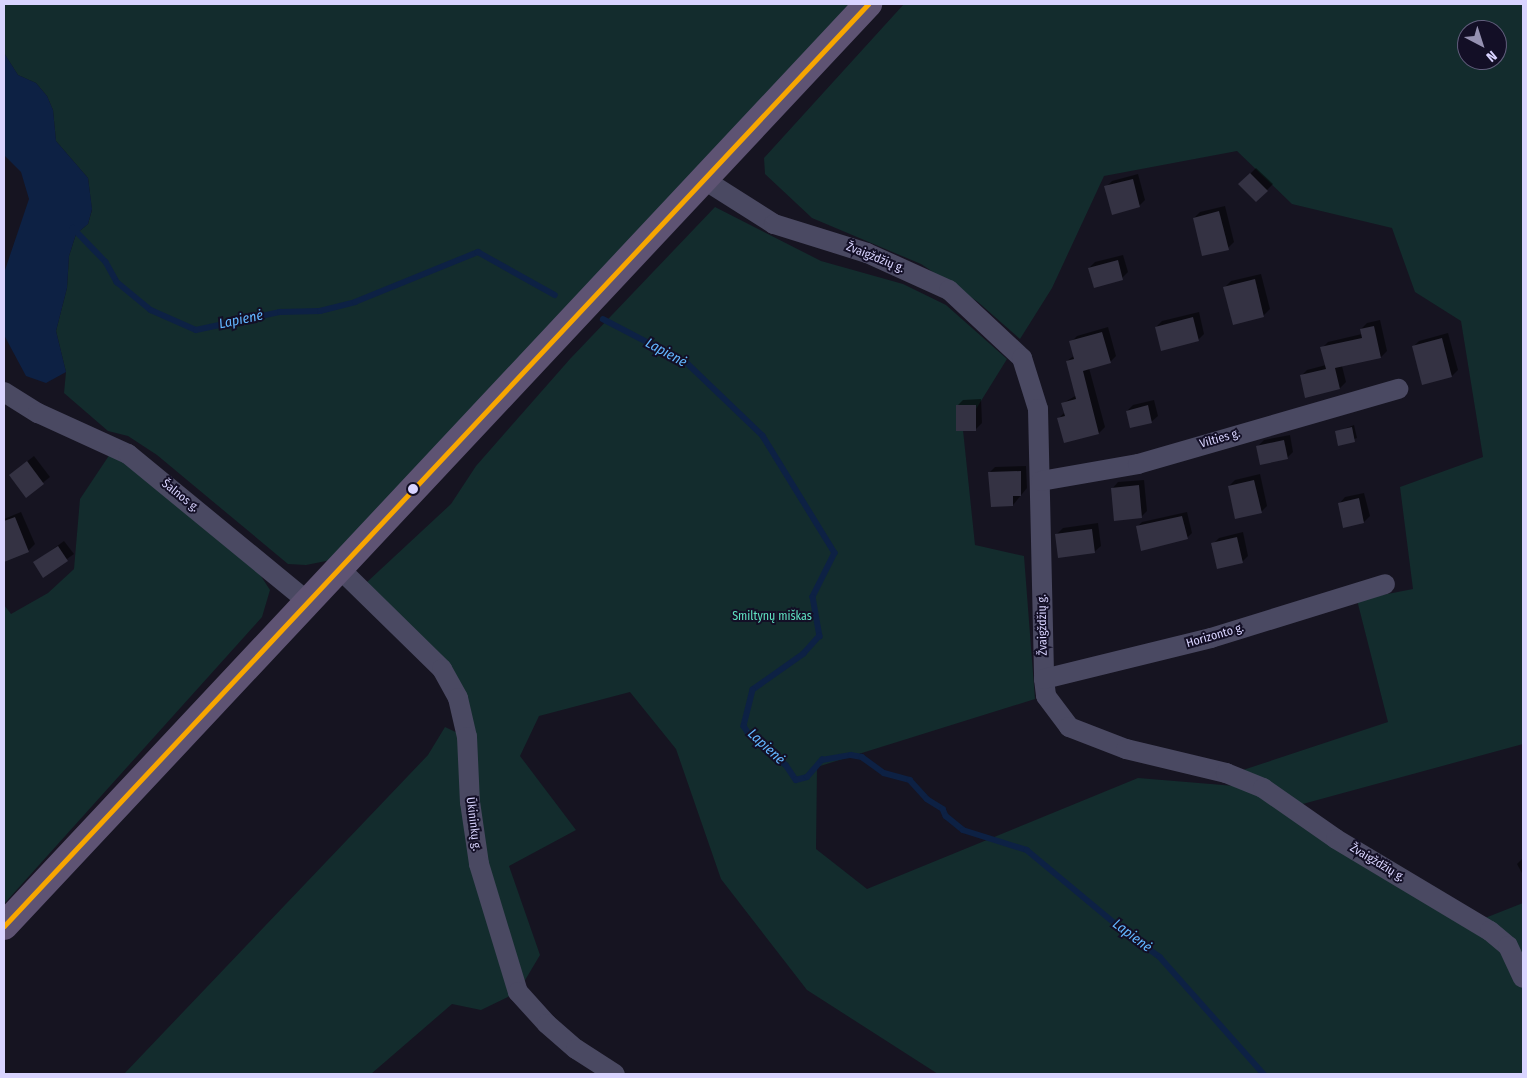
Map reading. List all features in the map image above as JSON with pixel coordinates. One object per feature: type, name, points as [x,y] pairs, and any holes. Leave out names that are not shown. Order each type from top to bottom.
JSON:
[{"type":"main road","points":[[4,926],[868,4]]},
{"type":"street","name":"Žvaigždžių g.","points":[[703,179],[774,224],[867,253],[949,290],[1022,358],[1038,409],[1044,679],[1046,696],[1069,727],[1126,749],[1226,774],[1263,788],[1336,839],[1490,930],[1508,946],[1523,978]]},
{"type":"street","name":"Vilties g.","points":[[1041,481],[1138,464],[1398,389]]},
{"type":"street","name":"Šalnos g.","points":[[4,392],[38,414],[128,454],[308,602]]},
{"type":"street","name":"Ūkininkų g.","points":[[340,569],[442,669],[458,698],[467,737],[470,802],[478,864],[518,992],[547,1024],[576,1049],[615,1074]]},
{"type":"street","name":"Horizonto g.","points":[[1044,679],[1211,638],[1385,584]]},
{"type":"green space","points":[[4,4],[853,4],[331,560],[306,565],[288,564],[157,455],[128,436],[108,431],[64,393],[66,372],[56,331],[67,288],[69,256],[76,234],[88,224],[92,210],[88,178],[56,141],[53,110],[47,96],[36,83],[18,75],[4,53]]},
{"type":"green space","points":[[904,4],[1523,4],[1523,744],[1299,805],[1240,771],[1388,722],[1357,600],[1413,589],[1400,487],[1483,457],[1461,321],[1415,292],[1392,228],[1292,204],[1237,151],[1104,176],[1052,288],[1020,339],[978,302],[921,264],[812,218],[765,174],[764,158]]},
{"type":"green space","name":"Smiltynų miškas","points":[[715,207],[821,261],[903,284],[946,305],[1007,359],[963,430],[975,545],[1024,556],[1035,699],[817,767],[816,849],[867,889],[1138,778],[1247,787],[1485,918],[1523,903],[1523,1074],[938,1074],[807,990],[721,879],[676,749],[630,692],[539,716],[520,756],[576,830],[509,866],[540,955],[518,992],[481,1010],[452,1004],[371,1074],[124,1074],[428,755],[445,727],[466,737],[467,704],[366,583],[451,504],[476,466],[570,359]]},
{"type":"green space","points":[[112,451],[257,570],[270,590],[262,617],[4,904],[4,605],[11,614],[48,593],[74,569],[80,499]]},
{"type":"water","points":[[4,53],[18,75],[36,83],[47,96],[53,110],[56,141],[88,178],[92,209],[88,224],[76,234],[69,256],[67,288],[56,331],[66,372],[46,383],[26,376],[4,335],[4,273],[29,199],[21,172],[4,155]]},
{"type":"building","points":[[1250,173],[1268,191],[1256,202],[1238,184]]},
{"type":"building","points":[[1133,179],[1140,207],[1112,215],[1104,186]]},
{"type":"building","points":[[1219,211],[1229,250],[1202,256],[1193,218]]},
{"type":"building","points":[[1118,260],[1123,280],[1094,288],[1088,268]]},
{"type":"building","points":[[1255,279],[1264,317],[1233,325],[1223,287]]},
{"type":"building","points":[[1193,317],[1199,341],[1161,351],[1155,327]]},
{"type":"building","points":[[1374,326],[1381,358],[1335,368],[1340,389],[1305,398],[1300,375],[1326,369],[1320,347],[1362,338],[1360,329]]},
{"type":"building","points":[[1102,332],[1111,363],[1083,371],[1099,434],[1064,443],[1057,418],[1065,416],[1061,403],[1076,399],[1066,361],[1074,359],[1069,341]]},
{"type":"building","points":[[1442,338],[1452,377],[1422,385],[1412,346]]},
{"type":"building","points":[[956,405],[976,405],[976,431],[956,431]]},
{"type":"building","points":[[1148,405],[1152,423],[1130,428],[1126,411]]},
{"type":"building","points":[[1352,427],[1355,442],[1338,446],[1335,431]]},
{"type":"building","points":[[1284,440],[1288,459],[1260,465],[1256,446]]},
{"type":"building","points":[[27,461],[44,484],[26,498],[9,475]]},
{"type":"building","points":[[1021,471],[1021,496],[1013,496],[1013,506],[991,507],[988,472]]},
{"type":"building","points":[[1254,480],[1262,513],[1235,519],[1228,486]]},
{"type":"building","points":[[1139,485],[1142,518],[1114,521],[1111,488]]},
{"type":"building","points":[[1359,498],[1364,523],[1343,528],[1338,503]]},
{"type":"building","points":[[1182,516],[1188,539],[1141,551],[1136,526]]},
{"type":"building","points":[[15,517],[29,552],[4,562],[4,521]]},
{"type":"building","points":[[1092,529],[1095,553],[1058,558],[1055,534]]},
{"type":"building","points":[[1237,537],[1243,563],[1217,569],[1211,543]]},
{"type":"building","points":[[58,546],[68,561],[43,578],[33,562]]},
{"type":"waterway","name":"Lapienė","points":[[73,228],[106,262],[117,282],[151,310],[196,330],[280,312],[320,311],[355,302],[478,252],[555,295]]},
{"type":"waterway","name":"Lapienė","points":[[603,319],[687,363],[763,436],[835,553],[813,597],[820,636],[804,654],[753,690],[744,726],[749,734],[786,765],[796,780],[807,777],[822,760],[851,755],[862,757],[884,773],[910,780],[927,799],[943,809],[946,816],[963,830],[1027,850],[1123,930],[1160,957],[1264,1074]]},
{"type":"transit line","points":[[4,926],[868,4]]}]
